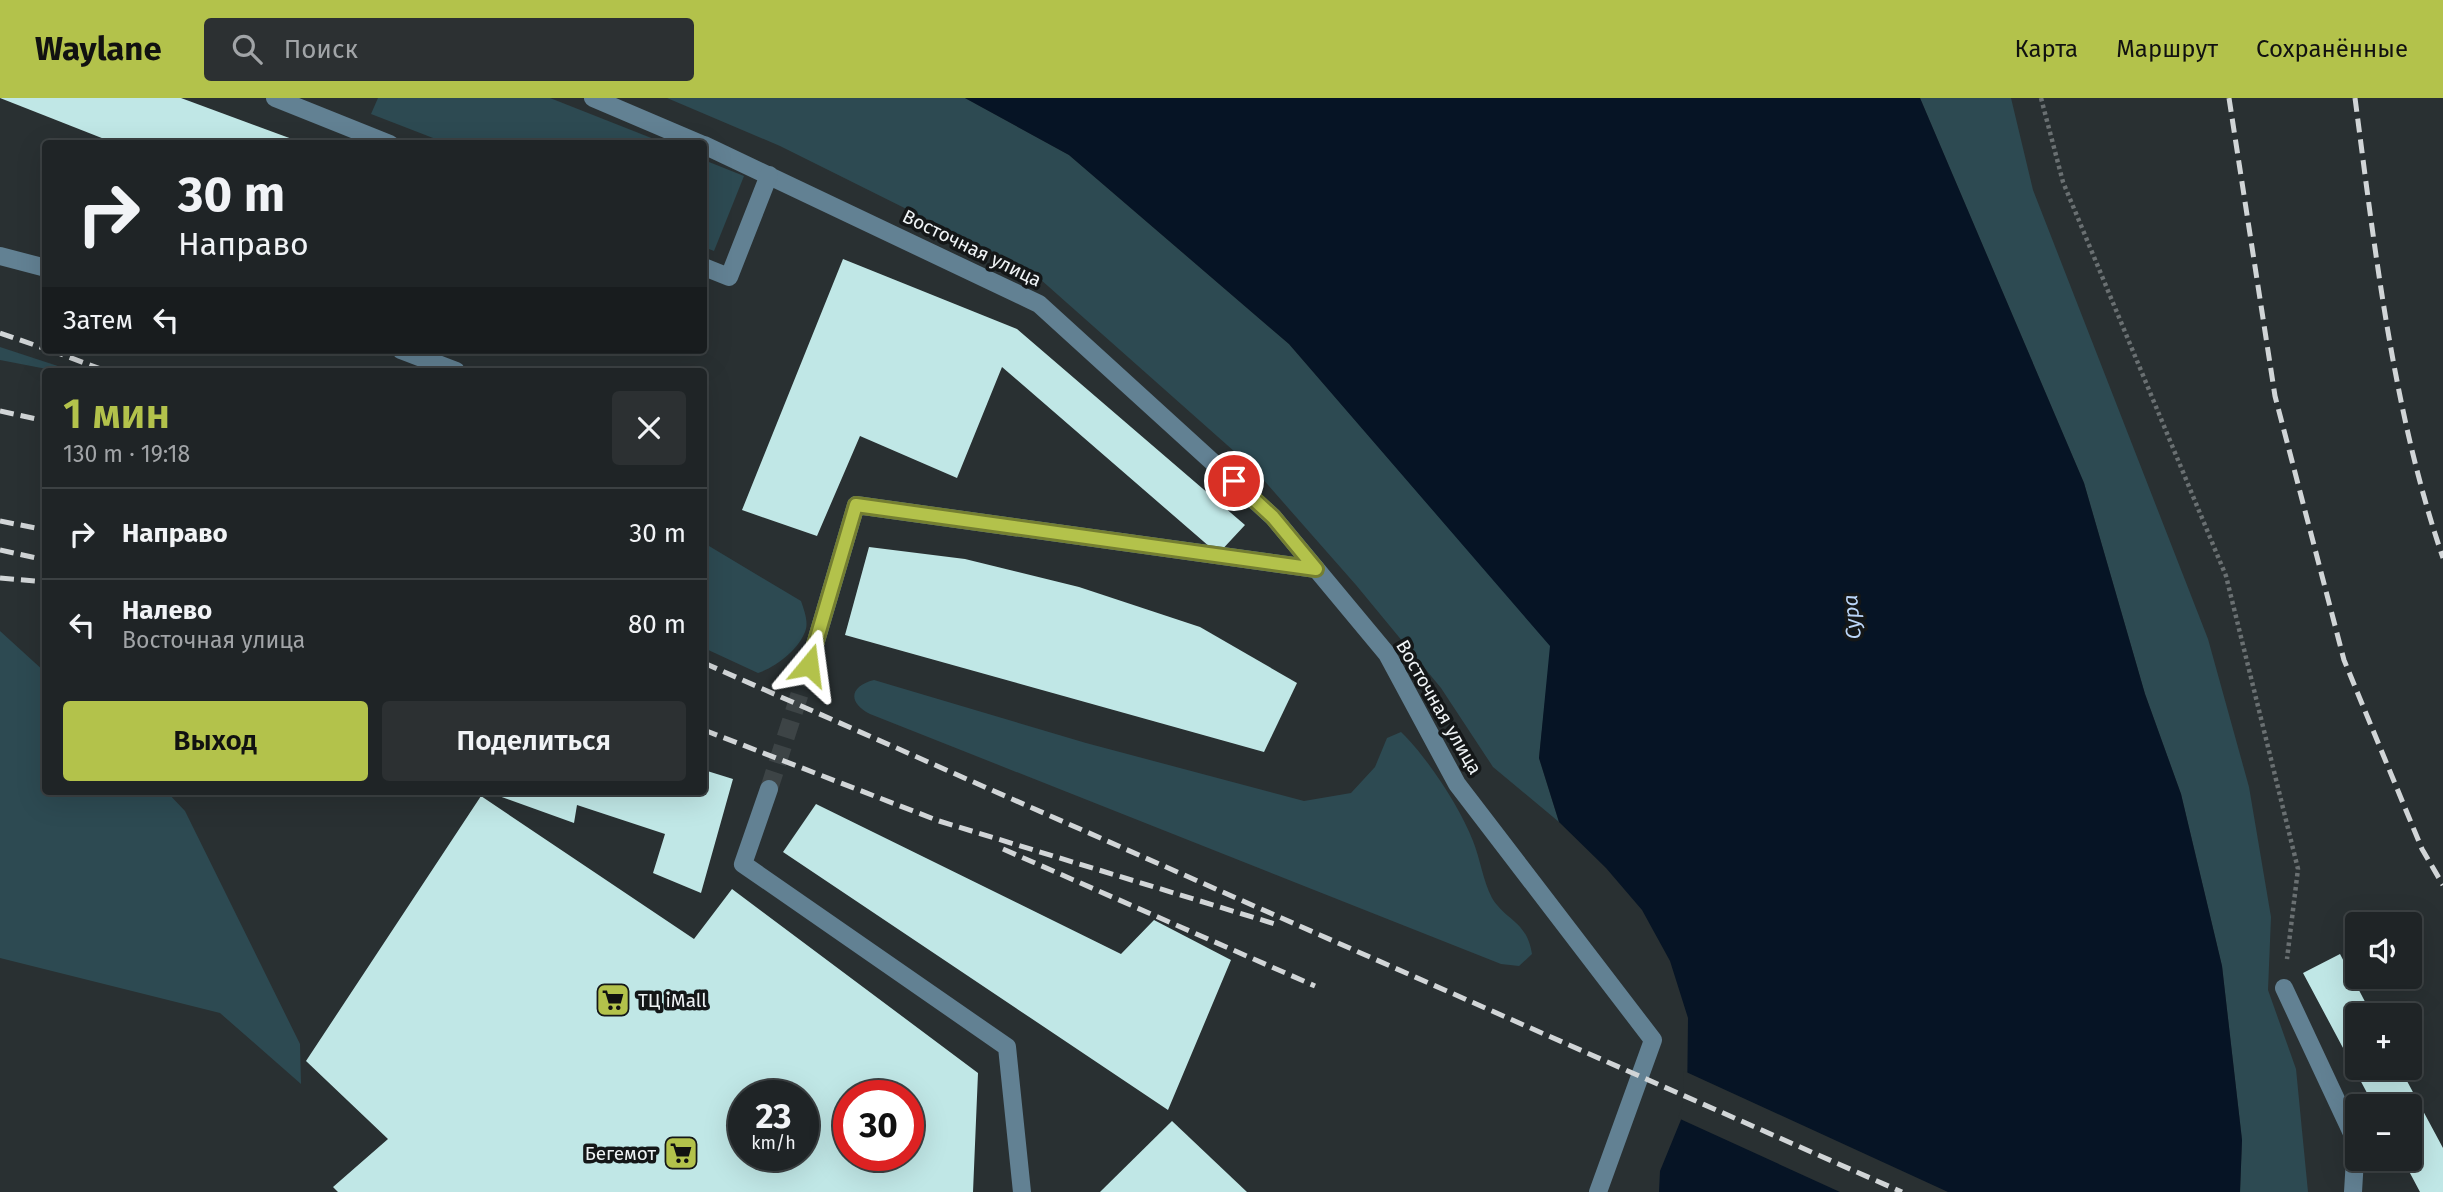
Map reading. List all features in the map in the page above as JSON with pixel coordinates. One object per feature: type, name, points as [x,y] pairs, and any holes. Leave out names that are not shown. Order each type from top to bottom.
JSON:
[{"type":"street","points":[[275,98],[380,140]]},
{"type":"street","name":"Восточная улица","points":[[593,98],[693,140]]},
{"type":"street","name":"Восточная улица","points":[[707,146],[1040,304],[1273,517],[1387,654],[1457,784],[1653,1040],[1598,1192]]},
{"type":"street","points":[[707,268],[729,277],[769,175]]},
{"type":"street","points":[[0,256],[42,267]]},
{"type":"street","points":[[411,354],[448,368]]},
{"type":"street","points":[[809,665],[856,505],[1316,569]]},
{"type":"street","points":[[769,789],[743,864],[1007,1047],[1022,1192]]},
{"type":"street","points":[[2284,988],[2356,1142],[2353,1192]]},
{"type":"path","points":[[2041,98],[2063,183],[2226,576],[2298,869],[2284,988]]},
{"type":"shaded area","points":[[378,98],[550,98],[656,140],[438,140],[371,114]]},
{"type":"shaded area","points":[[667,98],[965,98],[1069,155],[1289,344],[1551,646],[1539,758],[1559,822],[1493,767],[1441,688],[1356,585],[1253,468],[1031,271],[780,146]]},
{"type":"shaded area","points":[[1920,98],[2011,98],[2033,190],[2208,639],[2249,787],[2271,917],[2268,990],[2296,1069],[2308,1192],[2240,1192],[2242,1140],[2222,966],[2181,794],[2145,694],[2084,483]]},
{"type":"shaded area","points":[[707,161],[744,176],[714,251],[707,248]]},
{"type":"shaded area","points":[[0,347],[64,368],[42,368],[0,360]]},
{"type":"shaded area","points":[[707,545],[801,601],[806,622],[803,636],[780,662],[758,673],[707,649]]},
{"type":"shaded area","points":[[0,631],[42,669],[42,795],[170,795],[185,811],[300,1044],[301,1084],[220,1013],[0,958]]},
{"type":"shaded area","points":[[874,680],[1086,743],[1304,801],[1351,793],[1375,767],[1387,738],[1401,732],[1432,769],[1451,798],[1473,841],[1492,898],[1526,935],[1532,954],[1519,966],[1501,964],[870,714],[858,704],[854,695],[860,686]]},
{"type":"water","name":"Сура","points":[[965,98],[1920,98],[2084,483],[2145,694],[2181,794],[2222,966],[2242,1140],[2240,1192],[1659,1192],[1660,1171],[1687,1105],[1688,1018],[1670,961],[1642,910],[1606,868],[1559,822],[1539,758],[1550,646],[1289,344],[1069,155]]},
{"type":"pier","points":[[1684,1071],[1948,1192],[1840,1192],[1678,1118],[1683,1104]]},
{"type":"building","points":[[0,98],[181,98],[295,140],[107,140]]},
{"type":"building","points":[[843,259],[1017,329],[1245,525],[1218,554],[1002,367],[957,478],[860,436],[817,536],[742,510]]},
{"type":"building","points":[[869,547],[965,559],[1079,587],[1200,627],[1297,683],[1264,752],[845,635]]},
{"type":"building","points":[[707,771],[733,779],[701,893],[653,873],[665,834],[577,805],[574,823],[496,795],[707,795]]},
{"type":"building","name":"ТЦ iMall","points":[[481,796],[694,939],[732,889],[978,1073],[973,1192],[338,1192],[333,1187],[388,1139],[306,1061]]},
{"type":"building","points":[[816,804],[1121,954],[1154,920],[1231,960],[1168,1110],[783,852]]},
{"type":"building","points":[[2340,954],[2345,964],[2345,989],[2358,989],[2366,1003],[2345,1003],[2345,1052],[2303,973]]},
{"type":"building","points":[[2360,1080],[2406,1080],[2414,1094],[2368,1094]]},
{"type":"building","points":[[2422,1109],[2443,1148],[2443,1192],[2420,1192],[2409,1171],[2422,1171]]},
{"type":"building","points":[[1172,1121],[1247,1192],[1100,1192]]},
{"type":"tunnel","points":[[769,789],[809,665]]},
{"type":"railway","points":[[2229,98],[2275,396],[2344,660],[2422,849],[2443,885]]},
{"type":"railway","points":[[2355,98],[2378,272],[2398,388],[2426,503],[2443,558]]},
{"type":"railway","points":[[0,333],[42,348]]},
{"type":"railway","points":[[61,354],[98,368]]},
{"type":"railway","points":[[0,411],[42,420]]},
{"type":"railway","points":[[0,521],[42,529]]},
{"type":"railway","points":[[0,550],[42,559]]},
{"type":"railway","points":[[0,578],[42,582]]},
{"type":"railway","points":[[707,664],[1902,1192]]},
{"type":"railway","points":[[707,731],[939,821],[1275,924]]},
{"type":"railway","points":[[1003,849],[1315,986]]},
{"type":"place","name":"ТЦ iMall","points":[[613,1000]]},
{"type":"place","name":"Бегемот","points":[[681,1153]]},
{"type":"route","points":[[809,665],[856,505],[1316,569],[1273,517],[1234,481]]}]
